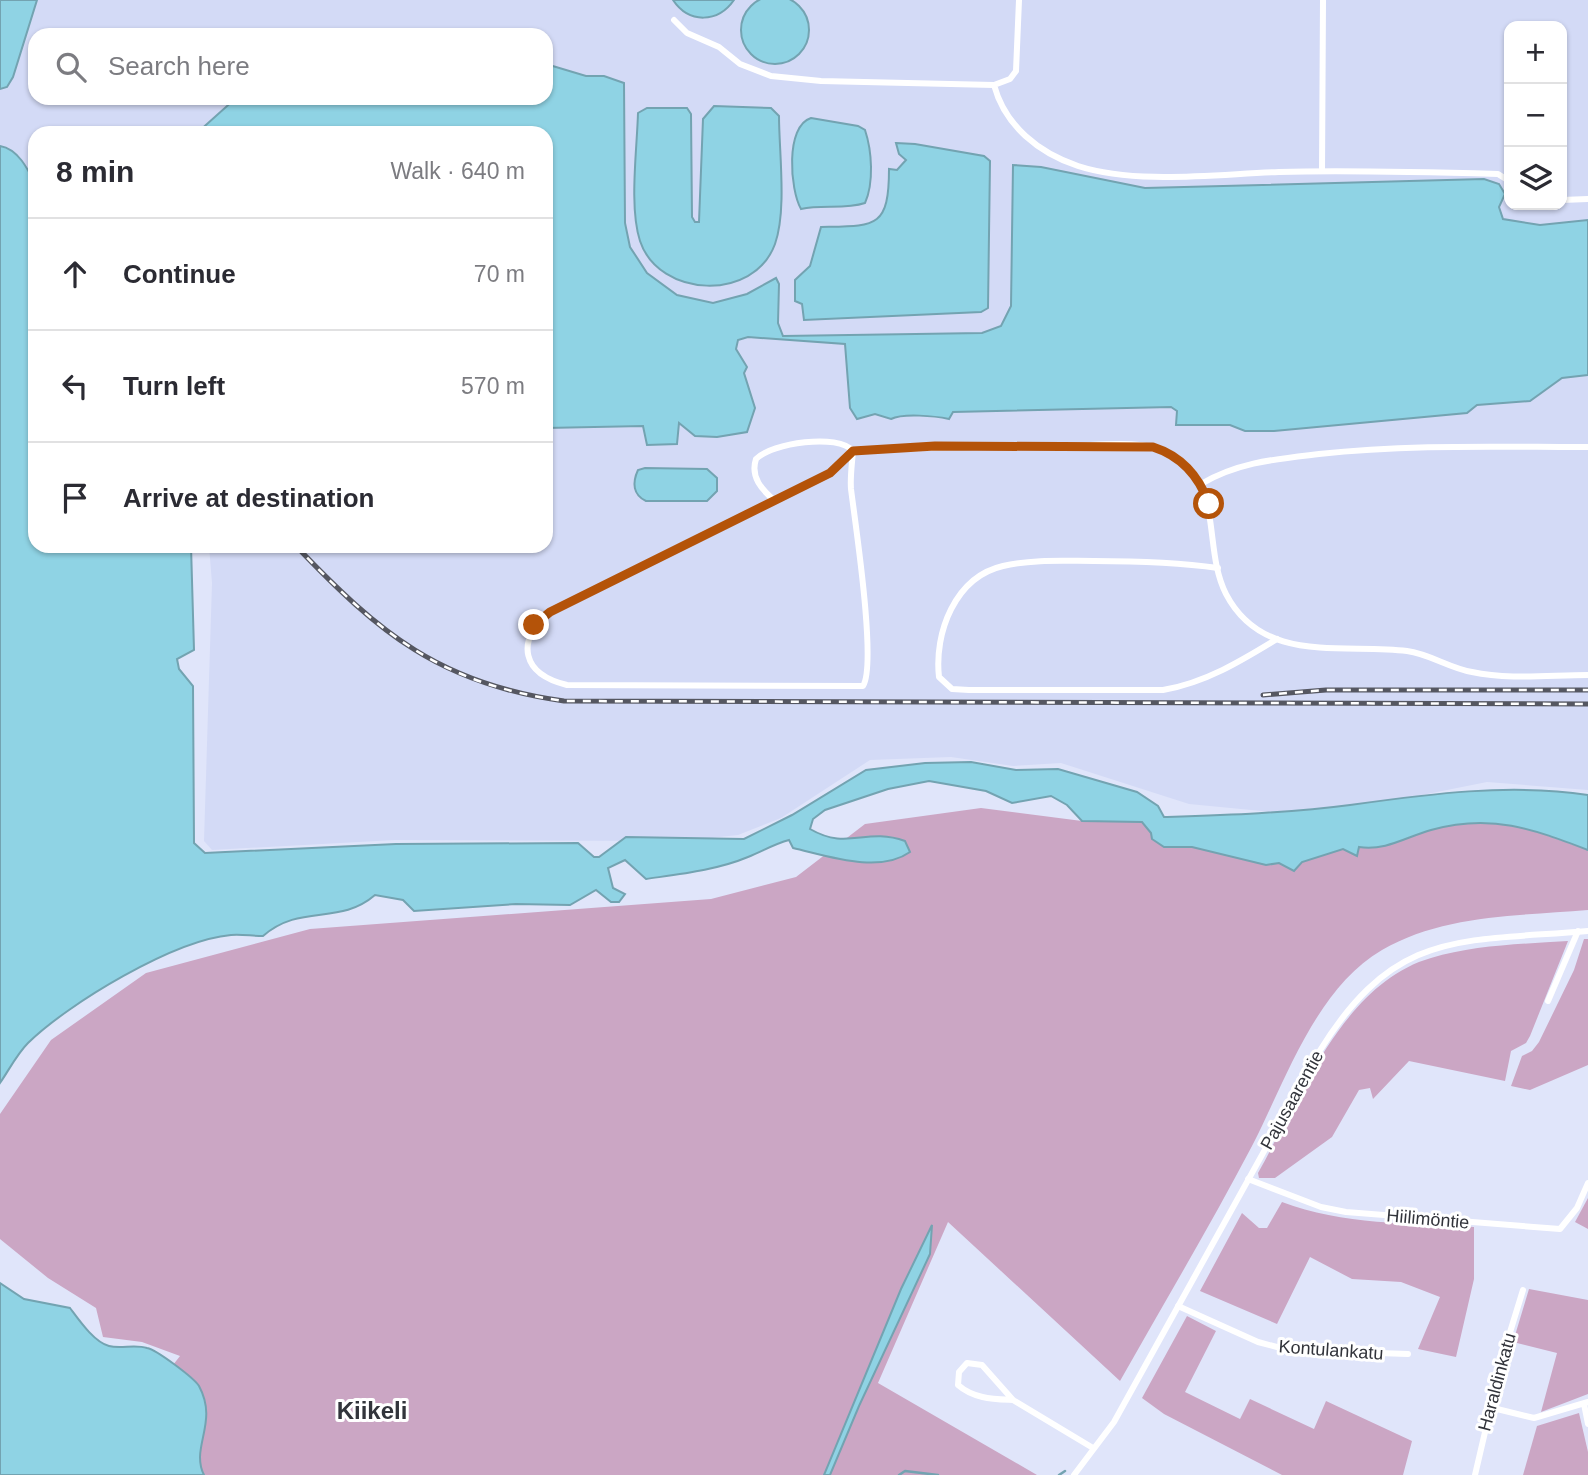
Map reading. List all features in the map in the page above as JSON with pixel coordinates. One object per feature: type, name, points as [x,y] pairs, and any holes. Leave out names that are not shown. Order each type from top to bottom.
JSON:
[{"type":"street","points":[[674,20],[687,33],[719,47],[740,64],[771,76],[821,81],[994,85],[1010,79],[1016,71],[1019,0]]},
{"type":"street","points":[[1322,171],[1323,0]]},
{"type":"street","points":[[994,85],[1005,114],[1028,139],[1062,160],[1101,173],[1143,176],[1322,171],[1498,174],[1504,178]]},
{"type":"street","points":[[1567,200],[1588,199]]},
{"type":"street","points":[[775,500],[762,489],[754,470],[756,459],[765,451],[788,445],[832,441],[844,443],[853,451]]},
{"type":"street","points":[[853,451],[851,486],[866,621],[868,672],[863,686],[567,685],[538,674],[531,664],[529,636],[534,625],[550,612],[830,473],[853,451],[935,446],[1143,446],[1175,457],[1200,484],[1209,504],[1218,568],[1227,596],[1239,612],[1260,631],[1306,648],[1408,651],[1461,669],[1493,675],[1588,675]]},
{"type":"street","points":[[1200,484],[1226,470],[1249,463],[1375,448],[1588,447]]},
{"type":"street","points":[[1218,568],[1169,561],[1035,561],[1000,567],[975,581],[945,617],[939,636],[939,677],[952,689],[969,690],[1163,690],[1183,687],[1230,667],[1277,639]]},
{"type":"street","name":"Pajusaarentie","points":[[1074,1475],[1114,1423],[1338,1021],[1382,974],[1424,951],[1454,944],[1588,931]]},
{"type":"street","points":[[1548,1002],[1578,932]]},
{"type":"street","name":"Hiilimöntie","points":[[1248,1179],[1321,1207],[1346,1212],[1560,1229],[1577,1208],[1588,1183]]},
{"type":"street","name":"Haraldinkatu","points":[[1475,1475],[1493,1408],[1503,1355],[1523,1290]]},
{"type":"street","name":"Kontulankatu","points":[[1178,1306],[1258,1342],[1288,1350],[1408,1354]]},
{"type":"street","points":[[1013,1400],[995,1400],[971,1394],[958,1385],[959,1372],[967,1363],[982,1365],[1013,1400],[1093,1448]]},
{"type":"street","points":[[1493,1408],[1534,1418],[1586,1403],[1588,1424]]},
{"type":"shaded area","points":[[762,-1],[788,-1],[794,2],[803,11],[808,23],[808,37],[803,49],[794,58],[782,63],[768,63],[756,58],[747,49],[742,37],[742,23],[747,11]]},
{"type":"shaded area","points":[[0,0],[37,0],[13,77],[7,87],[0,89]]},
{"type":"shaded area","points":[[37,0],[1588,0],[1588,790],[1487,782],[1382,803],[1272,812],[1189,804],[1061,763],[1013,766],[951,757],[870,760],[781,818],[738,835],[681,841],[395,840],[212,850],[204,841],[212,583],[210,553],[553,553],[553,126],[28,126],[28,170],[8,148],[0,146],[0,89],[7,87],[13,77],[28,29],[28,105],[553,105],[553,28],[28,28]]},
{"type":"shaded area","points":[[673,0],[734,0],[720,13],[704,18],[687,13]]},
{"type":"shaded area","points":[[553,66],[586,76],[604,76],[624,83],[625,223],[630,247],[647,273],[677,295],[713,303],[747,294],[776,278],[779,284],[778,323],[783,336],[982,333],[1001,326],[1011,306],[1013,165],[1041,167],[1145,188],[1484,179],[1499,184],[1504,192],[1499,207],[1503,219],[1540,225],[1588,220],[1588,375],[1562,378],[1530,401],[1477,405],[1467,413],[1274,431],[1245,431],[1230,425],[1176,425],[1177,411],[1171,407],[953,412],[949,419],[911,416],[891,419],[875,414],[857,419],[850,408],[845,344],[748,337],[738,340],[736,349],[747,367],[744,373],[755,408],[747,432],[717,437],[695,436],[679,423],[677,444],[647,445],[643,426],[553,428],[553,126],[205,126],[228,105],[553,105]]},
{"type":"shaded area","points":[[714,106],[771,108],[779,116],[782,198],[779,230],[775,244],[764,263],[748,276],[728,284],[707,286],[666,274],[650,260],[640,241],[637,227],[634,178],[638,113],[647,108],[687,108],[691,114],[692,217],[695,222],[699,222],[703,119]]},
{"type":"shaded area","points":[[811,118],[858,126],[865,130],[871,167],[870,186],[865,203],[801,209],[794,188],[792,159],[797,133],[803,123]]},
{"type":"shaded area","points":[[896,143],[984,156],[990,161],[988,308],[981,312],[804,320],[802,304],[795,301],[795,280],[810,266],[821,227],[866,224],[882,213],[886,203],[889,169],[897,170],[906,160],[899,154]]},
{"type":"shaded area","points":[[0,146],[17,155],[28,170],[28,553],[191,553],[194,650],[177,659],[179,669],[193,686],[194,843],[205,853],[396,844],[578,843],[594,857],[599,857],[626,837],[744,839],[792,815],[866,770],[925,763],[971,762],[1016,770],[1058,769],[1137,792],[1158,806],[1164,817],[1304,810],[1469,791],[1529,790],[1588,795],[1588,850],[1530,830],[1493,823],[1473,823],[1431,830],[1378,847],[1359,847],[1357,856],[1343,849],[1302,862],[1294,871],[1279,863],[1266,865],[1192,847],[1164,847],[1152,839],[1151,833],[1142,822],[1082,821],[1067,805],[1051,796],[1012,803],[986,791],[929,781],[888,789],[825,810],[813,819],[810,829],[835,838],[879,836],[905,841],[910,852],[884,862],[869,863],[822,855],[793,848],[789,840],[724,865],[646,879],[625,860],[608,868],[613,888],[625,894],[619,902],[611,902],[596,890],[570,905],[516,904],[414,911],[403,900],[375,895],[348,910],[291,920],[263,936],[235,935],[208,939],[153,961],[69,1010],[28,1043],[0,1083]]},
{"type":"shaded area","points":[[707,469],[717,478],[717,491],[707,501],[646,501],[638,495],[634,484],[638,470]]},
{"type":"shaded area","points":[[981,808],[1082,821],[1142,822],[1152,833],[1152,839],[1164,846],[1192,847],[1266,865],[1279,863],[1294,871],[1301,862],[1343,849],[1357,856],[1358,847],[1378,847],[1431,830],[1473,823],[1492,823],[1530,830],[1588,850],[1588,910],[1482,919],[1431,929],[1382,950],[1359,967],[1338,988],[1305,1038],[1236,1176],[1120,1381],[948,1222],[878,1383],[1037,1475],[176,1475],[198,1384],[173,1365],[180,1356],[142,1342],[103,1337],[96,1308],[48,1278],[0,1239],[0,1114],[51,1040],[146,973],[310,929],[711,899],[796,877],[865,824]]},
{"type":"shaded area","points":[[1584,939],[1588,939],[1588,1065],[1530,1090],[1511,1086],[1522,1056],[1532,1051],[1539,1042],[1574,970]]},
{"type":"shaded area","points":[[1568,941],[1530,1036],[1526,1043],[1511,1051],[1505,1081],[1409,1061],[1373,1099],[1370,1088],[1359,1090],[1332,1137],[1275,1178],[1259,1178],[1258,1173],[1327,1048],[1348,1018],[1373,992],[1400,971],[1431,958],[1464,950]]},
{"type":"shaded area","points":[[1588,1198],[1588,1229],[1575,1222]]},
{"type":"shaded area","points":[[1282,1202],[1305,1210],[1353,1219],[1474,1227],[1474,1279],[1456,1357],[1418,1349],[1440,1297],[1401,1282],[1352,1279],[1310,1257],[1277,1324],[1200,1291],[1242,1213],[1259,1228],[1267,1228]]},
{"type":"shaded area","points":[[932,1225],[930,1254],[830,1475],[824,1475],[901,1289]]},
{"type":"shaded area","points":[[0,1283],[24,1299],[70,1308],[87,1330],[103,1344],[152,1350],[196,1382],[204,1399],[206,1412],[200,1454],[204,1475],[0,1475]]},
{"type":"shaded area","points":[[1529,1289],[1588,1300],[1588,1394],[1541,1412],[1557,1353],[1513,1342]]},
{"type":"shaded area","points":[[1187,1316],[1216,1331],[1185,1392],[1240,1419],[1250,1399],[1314,1429],[1326,1401],[1412,1441],[1403,1475],[1282,1475],[1164,1414],[1142,1398]]},
{"type":"shaded area","points":[[1579,1413],[1588,1452],[1588,1475],[1523,1475],[1537,1426]]},
{"type":"waterway","points":[[899,1475],[905,1471],[938,1475]]},
{"type":"waterway","points":[[1059,1475],[1065,1471]]},
{"type":"railway","points":[[303,553],[355,605],[415,650],[481,682],[564,701],[1588,704]]},
{"type":"railway","points":[[1263,695],[1326,690],[1588,690]]},
{"type":"district","name":"Kiikeli","points":[[372,1411]]},
{"type":"route","points":[[534,625],[550,612],[830,473],[853,451],[935,446],[1153,447],[1184,463],[1200,484],[1209,504]]}]
